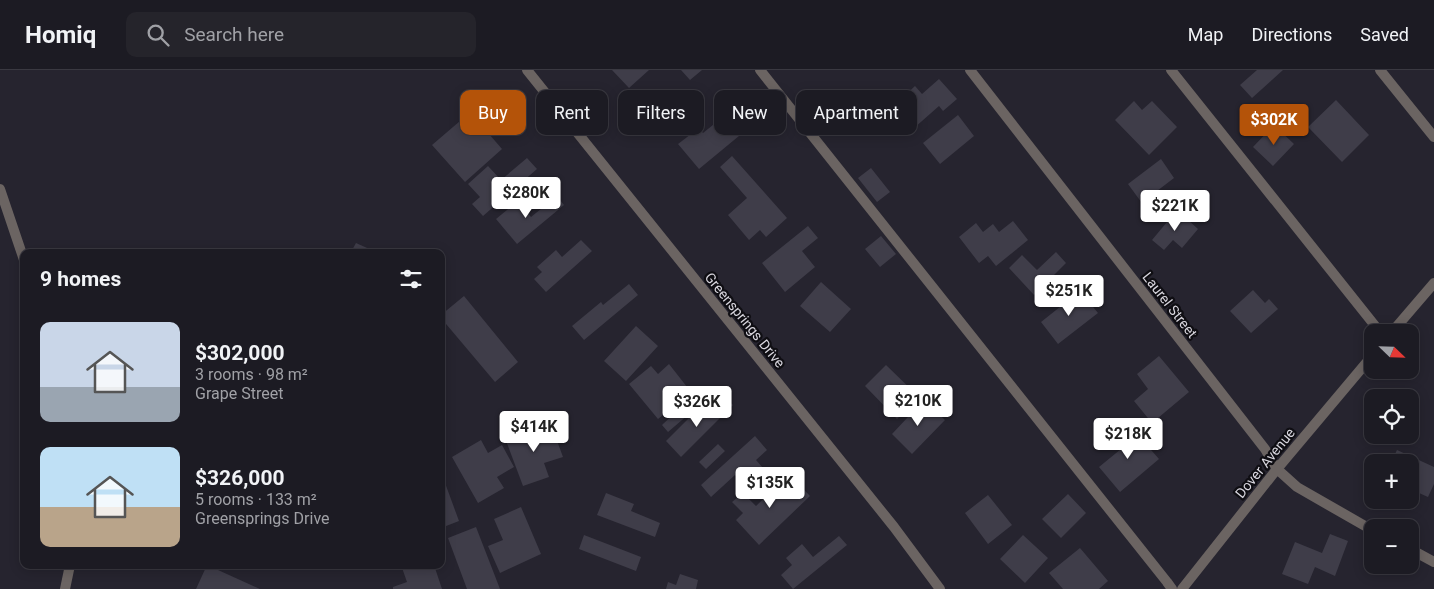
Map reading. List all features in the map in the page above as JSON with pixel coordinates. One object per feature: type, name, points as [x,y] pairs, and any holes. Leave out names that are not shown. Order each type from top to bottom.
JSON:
[{"type":"street","name":"Greensprings Drive","points":[[527,70],[894,527],[940,589]]},
{"type":"street","points":[[760,70],[1172,589]]},
{"type":"street","name":"Laurel Street","points":[[970,70],[1265,448],[1277,469],[1297,487],[1364,525]]},
{"type":"street","points":[[1171,70],[1374,324]]},
{"type":"street","points":[[1380,70],[1434,137]]},
{"type":"street","points":[[0,189],[20,249]]},
{"type":"street","points":[[1399,324],[1434,283]]},
{"type":"street","name":"Dover Avenue","points":[[1182,589],[1277,469],[1364,366]]},
{"type":"street","points":[[1419,554],[1434,562]]},
{"type":"street","points":[[65,589],[69,569]]},
{"type":"building","points":[[612,70],[649,70],[629,88]]},
{"type":"building","points":[[681,70],[702,70],[690,80]]},
{"type":"building","points":[[1257,70],[1283,70],[1252,98],[1240,85]]},
{"type":"building","points":[[939,79],[957,99],[943,111],[939,106],[917,125],[917,90],[911,90],[915,86],[922,94]]},
{"type":"building","points":[[1336,100],[1369,135],[1342,162],[1308,127]]},
{"type":"building","points":[[1134,101],[1142,110],[1152,101],[1177,127],[1149,155],[1115,120]]},
{"type":"building","points":[[958,115],[974,136],[940,164],[923,143]]},
{"type":"building","points":[[460,121],[460,135],[490,135],[502,149],[465,182],[432,145]]},
{"type":"building","points":[[714,124],[714,135],[740,135],[699,169],[678,144],[690,135],[704,135],[704,132]]},
{"type":"building","points":[[1274,125],[1294,144],[1273,166],[1253,147]]},
{"type":"building","points":[[732,156],[787,218],[766,237],[760,230],[749,240],[728,215],[747,198],[720,167]]},
{"type":"building","points":[[527,158],[537,169],[483,216],[472,204],[480,197],[468,184],[488,166],[501,180]]},
{"type":"building","points":[[1161,159],[1174,178],[1157,191],[1162,199],[1147,210],[1128,184]]},
{"type":"building","points":[[871,168],[890,192],[877,202],[858,178]]},
{"type":"building","points":[[557,196],[564,205],[517,244],[496,219],[518,201],[531,217]]},
{"type":"building","points":[[1177,210],[1198,229],[1182,248],[1173,240],[1164,250],[1152,240]]},
{"type":"building","points":[[1013,221],[1028,240],[996,266],[988,256],[979,263],[959,237],[976,223],[983,232],[993,224],[999,232]]},
{"type":"building","points":[[808,226],[818,238],[802,251],[815,267],[785,292],[762,263]]},
{"type":"building","points":[[881,236],[896,254],[880,267],[865,249]]},
{"type":"building","points":[[581,240],[592,251],[546,292],[534,279],[542,272],[537,267],[556,250],[562,257]]},
{"type":"building","points":[[356,243],[369,249],[353,249]]},
{"type":"building","points":[[1056,252],[1066,263],[1034,295],[1009,268],[1022,255],[1037,270]]},
{"type":"building","points":[[821,282],[851,309],[830,332],[800,306]]},
{"type":"building","points":[[629,284],[638,295],[584,340],[572,326],[601,302],[603,305]]},
{"type":"building","points":[[1253,290],[1265,303],[1269,299],[1278,309],[1251,333],[1230,311]]},
{"type":"building","points":[[1080,291],[1098,313],[1058,344],[1041,322]]},
{"type":"building","points":[[464,296],[518,362],[495,382],[445,323],[445,312]]},
{"type":"building","points":[[636,326],[658,346],[626,381],[604,361]]},
{"type":"building","points":[[1159,356],[1189,392],[1152,423],[1134,401],[1148,389],[1137,374]]},
{"type":"building","points":[[669,364],[691,392],[658,419],[629,384],[651,366],[658,374]]},
{"type":"building","points":[[886,365],[919,397],[897,419],[865,386]]},
{"type":"building","points":[[723,396],[733,405],[681,457],[666,441],[690,417],[697,423]]},
{"type":"building","points":[[924,400],[945,420],[912,454],[892,434]]},
{"type":"building","points":[[682,406],[689,414],[668,432],[662,425]]},
{"type":"building","points":[[1130,426],[1159,459],[1120,492],[1099,467],[1121,449],[1113,440]]},
{"type":"building","points":[[552,427],[563,457],[544,463],[549,477],[523,486],[505,438],[532,428],[534,433]]},
{"type":"building","points":[[755,436],[767,450],[756,460],[763,468],[744,485],[735,475],[711,497],[701,485]]},
{"type":"building","points":[[481,440],[488,453],[502,445],[514,467],[497,477],[504,488],[478,503],[452,457]]},
{"type":"building","points":[[718,444],[725,451],[706,469],[699,462]]},
{"type":"building","points":[[1397,450],[1406,454],[1395,454]]},
{"type":"building","points":[[1419,460],[1434,467],[1434,484],[1428,497],[1419,493]]},
{"type":"building","points":[[789,474],[810,496],[759,545],[736,520],[743,513],[732,502],[743,493],[756,506]]},
{"type":"building","points":[[445,483],[459,521],[445,526]]},
{"type":"building","points":[[606,493],[634,504],[631,511],[660,523],[655,537],[597,515]]},
{"type":"building","points":[[1068,494],[1086,513],[1061,538],[1042,519]]},
{"type":"building","points":[[988,495],[1012,525],[988,544],[965,513]]},
{"type":"building","points":[[521,507],[541,554],[500,573],[488,546],[503,540],[494,519]]},
{"type":"building","points":[[476,527],[500,589],[467,589],[448,538]]},
{"type":"building","points":[[1330,534],[1348,541],[1335,576],[1315,567],[1308,584],[1282,574],[1295,542],[1322,553]]},
{"type":"building","points":[[584,535],[641,557],[636,571],[579,549]]},
{"type":"building","points":[[1023,535],[1048,558],[1025,583],[1000,559]]},
{"type":"building","points":[[839,536],[847,545],[793,589],[781,575],[792,565],[786,558],[802,544],[813,557]]},
{"type":"building","points":[[1080,548],[1108,581],[1099,589],[1063,589],[1049,573]]},
{"type":"building","points":[[205,569],[216,569],[260,589],[196,589]]},
{"type":"building","points":[[402,569],[435,569],[442,589],[393,589],[393,587],[407,582]]},
{"type":"building","points":[[680,574],[698,580],[696,589],[666,589],[668,582],[676,585]]}]
